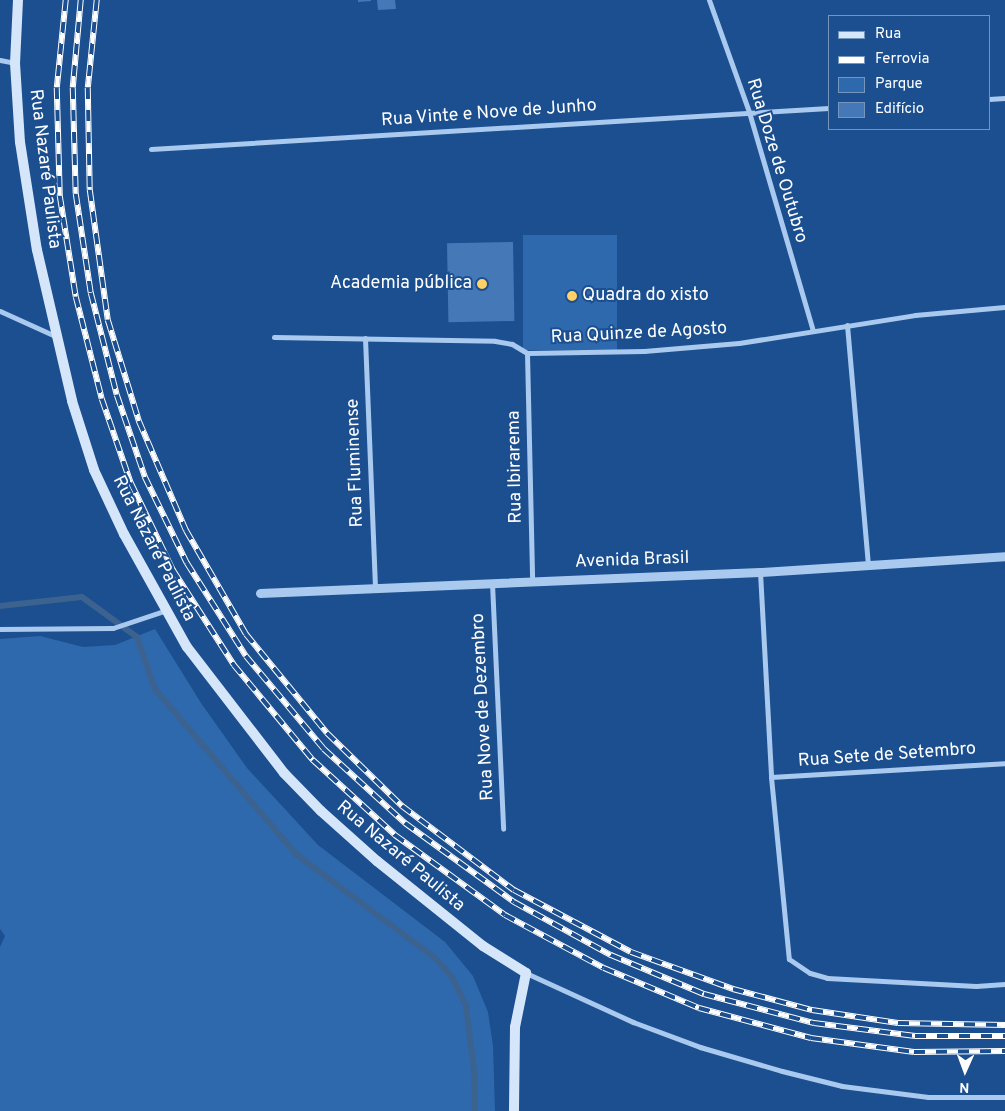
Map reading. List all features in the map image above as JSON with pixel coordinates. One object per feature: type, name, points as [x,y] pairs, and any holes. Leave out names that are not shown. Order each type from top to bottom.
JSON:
[{"type":"main road","name":"Rua Nazaré Paulista","points":[[18,0],[15,63],[20,142],[37,250],[56,336],[72,401],[94,470],[164,610],[226,702],[284,773],[321,811],[377,861],[483,946],[526,973]]},
{"type":"main road","points":[[514,1111],[515,1027],[526,973]]},
{"type":"street","name":"Rua Doze de Outubro","points":[[708,0],[748,112],[813,331]]},
{"type":"street","points":[[0,60],[15,63]]},
{"type":"street","points":[[990,99],[1005,98]]},
{"type":"street","name":"Rua Vinte e Nove de Junho","points":[[152,149],[828,108]]},
{"type":"street","name":"Rua Quinze de Agosto","points":[[274,336],[495,341],[512,344],[526,353],[644,352],[739,343],[847,324],[1005,307]]},
{"type":"street","points":[[0,311],[56,336]]},
{"type":"street","points":[[847,324],[868,566]]},
{"type":"street","name":"Rua Fluminense","points":[[365,338],[375,588]]},
{"type":"street","name":"Rua Ibirarema","points":[[526,353],[532,580]]},
{"type":"street","name":"Avenida Brasil","points":[[260,593],[532,580],[760,572],[1005,556]]},
{"type":"street","points":[[760,572],[771,778],[786,949],[795,965],[827,978],[872,982],[1005,984]]},
{"type":"street","name":"Rua Nove de Dezembro","points":[[492,583],[503,829]]},
{"type":"street","points":[[0,629],[113,628],[164,610]]},
{"type":"street","name":"Rua Sete de Setembro","points":[[771,778],[1005,763]]},
{"type":"street","points":[[526,973],[633,1022],[700,1047],[782,1071],[842,1086],[919,1095],[1005,1098]]},
{"type":"green space","name":"Quadra do xisto","points":[[523,235],[617,235],[617,350],[523,350]]},
{"type":"green space","points":[[155,629],[201,703],[247,768],[318,845],[445,942],[473,976],[488,1012],[493,1046],[495,1111],[0,1111],[0,947],[5,936],[0,929],[0,639],[40,636],[83,647],[115,645]]},
{"type":"building","points":[[358,0],[371,0],[371,1],[358,2]]},
{"type":"building","points":[[377,0],[395,0],[396,9],[378,10]]},
{"type":"building","name":"Academia pública","points":[[513,242],[514,321],[448,322],[447,243]]},
{"type":"waterway","points":[[0,606],[82,597],[137,637],[155,689],[297,855],[435,958],[452,977],[466,1006],[474,1070],[475,1111]]},
{"type":"railway","points":[[66,0],[57,88],[60,196],[76,297],[102,399],[131,483],[173,570],[234,665],[313,760],[395,835],[505,915],[604,968],[699,1008],[811,1038],[914,1052],[1005,1051]]},
{"type":"railway","points":[[81,0],[73,88],[76,194],[91,293],[117,395],[145,477],[187,563],[246,656],[324,749],[405,823],[514,902],[611,955],[704,994],[814,1023],[915,1036],[1005,1036]]},
{"type":"railway","points":[[97,0],[88,88],[90,190],[108,320],[139,421],[186,530],[246,634],[327,733],[402,806],[514,890],[631,952],[733,989],[812,1010],[898,1023],[1005,1025]]},
{"type":"place","name":"Academia pública","points":[[482,284]]},
{"type":"place","name":"Quadra do xisto","points":[[572,296]]}]
